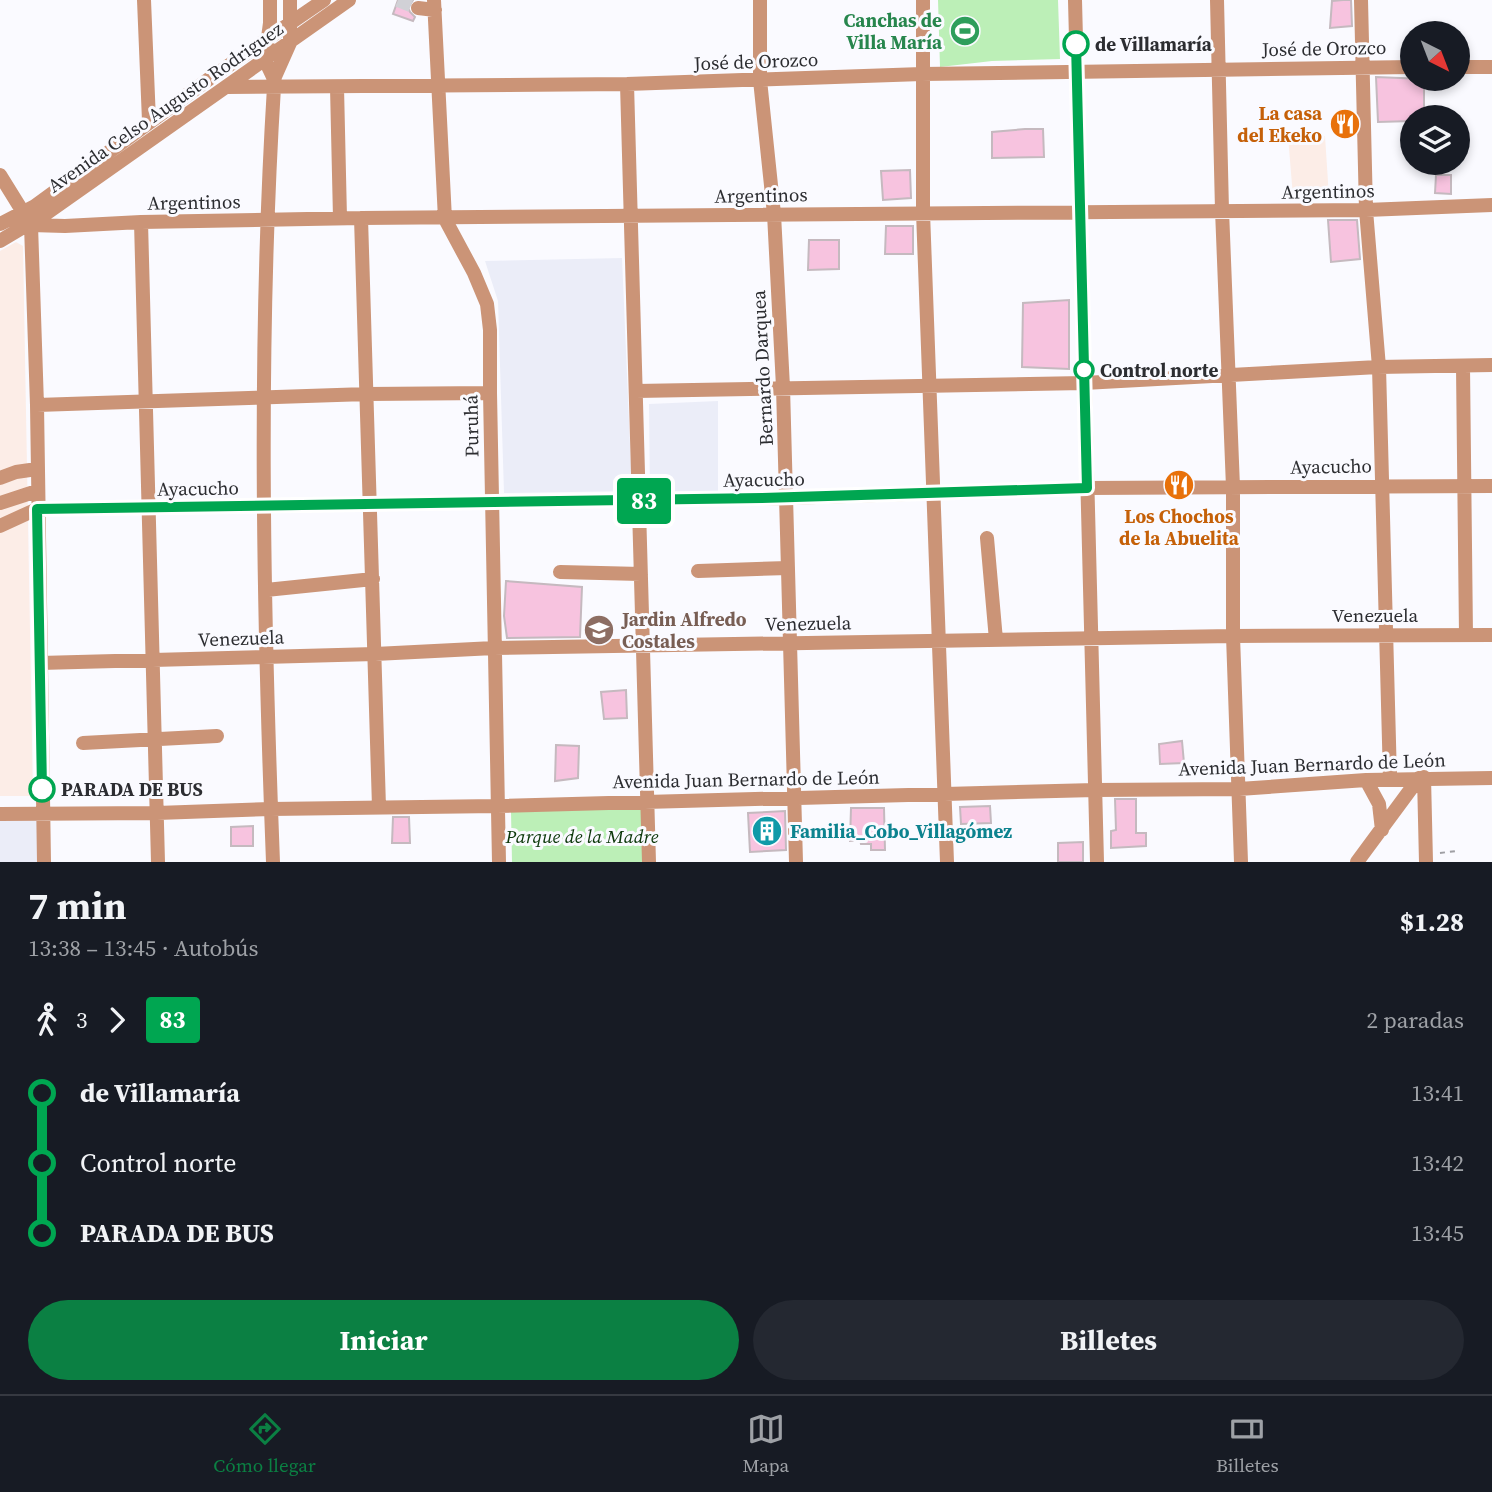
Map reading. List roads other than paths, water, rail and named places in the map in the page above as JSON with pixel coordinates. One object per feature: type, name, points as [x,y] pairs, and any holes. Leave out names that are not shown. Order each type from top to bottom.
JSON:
[{"type":"street","points":[[144,0],[149,121]]},
{"type":"street","points":[[270,0],[269,38],[265,60],[274,83]]},
{"type":"street","points":[[273,862],[264,506],[266,221],[274,83],[290,43],[290,0]]},
{"type":"street","name":"Avenida Celso Augusto Rodriguez","points":[[0,241],[68,183],[149,121],[324,0]]},
{"type":"street","name":"Avenida Celso Augusto Rodriguez","points":[[0,225],[27,218],[228,87],[349,0]]},
{"type":"street","name":"Bernardo Darquea","points":[[760,0],[760,80],[774,214],[783,387],[796,862]]},
{"type":"street","points":[[923,0],[923,212],[947,862]]},
{"type":"street","points":[[1074,0],[1097,862]]},
{"type":"street","points":[[1217,0],[1233,487],[1233,636],[1241,862]]},
{"type":"street","points":[[1361,0],[1366,210],[1379,367],[1390,779]]},
{"type":"street","points":[[418,8],[435,5]]},
{"type":"street","name":"Puruhá","points":[[435,5],[445,219],[474,273],[486,304],[491,330],[499,862]]},
{"type":"street","name":"José de Orozco","points":[[228,87],[274,83],[337,87],[627,84],[1076,70],[1400,67]]},
{"type":"street","points":[[1470,67],[1492,67]]},
{"type":"street","points":[[627,84],[649,862]]},
{"type":"street","points":[[337,87],[340,218]]},
{"type":"street","points":[[0,175],[27,218],[37,405],[37,469],[32,492]]},
{"type":"street","name":"Argentinos","points":[[27,218],[65,226],[340,218],[1366,210],[1492,205]]},
{"type":"street","points":[[361,218],[379,807]]},
{"type":"street","points":[[141,222],[158,862]]},
{"type":"street","points":[[636,391],[1084,383],[1379,367],[1492,365]]},
{"type":"street","points":[[1463,366],[1466,635]]},
{"type":"street","points":[[37,405],[367,394],[490,393]]},
{"type":"street","points":[[0,478],[37,469]]},
{"type":"street","points":[[21,471],[37,509],[44,862]]},
{"type":"street","name":"Ayacucho","points":[[37,509],[639,501],[1087,488],[1492,486]]},
{"type":"street","points":[[0,503],[32,492]]},
{"type":"street","points":[[0,526],[37,509]]},
{"type":"street","points":[[988,538],[996,640]]},
{"type":"street","points":[[698,571],[788,568]]},
{"type":"street","points":[[560,572],[641,574]]},
{"type":"street","points":[[266,590],[373,579]]},
{"type":"street","name":"Venezuela","points":[[40,663],[643,645],[1385,634],[1492,635]]},
{"type":"street","points":[[83,743],[217,736]]},
{"type":"street","points":[[1357,862],[1421,778]]},
{"type":"street","points":[[1421,778],[1426,859]]},
{"type":"street","name":"Avenida Juan Bernardo de León","points":[[0,814],[157,813],[1095,790],[1239,789],[1366,780],[1492,778]]},
{"type":"street","points":[[1366,780],[1379,804],[1382,830]]},
{"type":"tunnel","points":[[398,0],[418,8]]},
{"type":"place","name":"Canchas de Villa María","points":[[965,31]]},
{"type":"place","name":"de Villamaría","points":[[1076,44]]},
{"type":"place","name":"La casa del Ekeko","points":[[1345,124]]},
{"type":"place","name":"Control norte","points":[[1084,370]]},
{"type":"place","name":"Los Chochos de la Abuelita","points":[[1179,485]]},
{"type":"place","name":"Jardin Alfredo Costales","points":[[599,630]]},
{"type":"place","name":"PARADA DE BUS","points":[[42,789]]},
{"type":"place","name":"Familia_Cobo_Villagómez","points":[[767,831]]},
{"type":"park label","name":"Parque de la Madre","points":[[582,836]]}]
